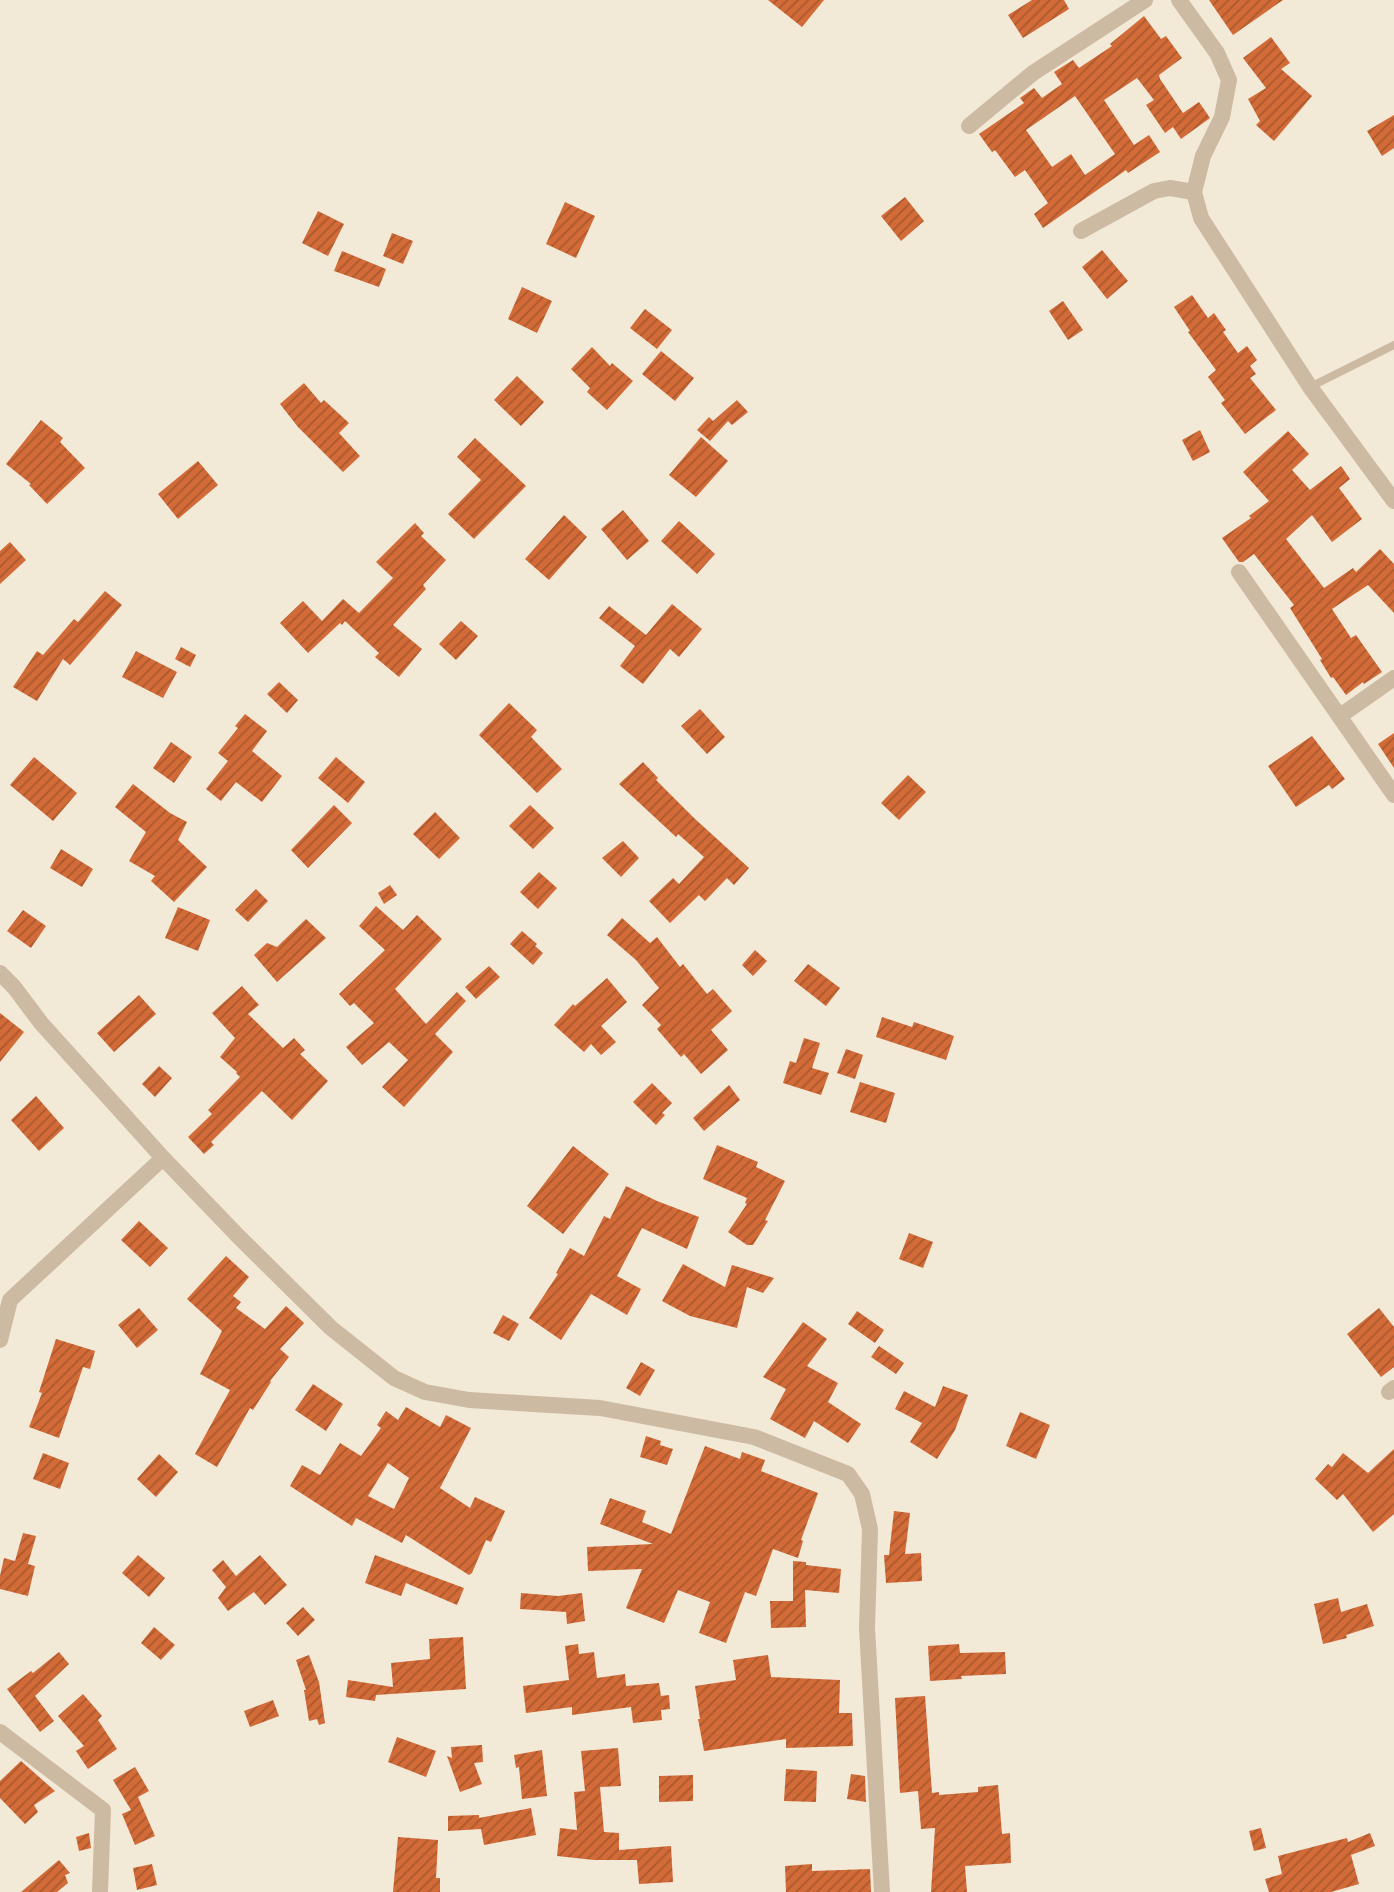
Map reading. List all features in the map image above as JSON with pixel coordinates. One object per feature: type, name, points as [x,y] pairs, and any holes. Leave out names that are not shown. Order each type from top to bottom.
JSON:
[{"type":"street","points":[[969,126],[1033,73],[1145,0]]},
{"type":"street","points":[[1179,0],[1217,54],[1229,80],[1222,117],[1203,156],[1194,192],[1201,218],[1310,387],[1394,501]]},
{"type":"street","points":[[1081,231],[1154,191],[1170,188],[1194,192]]},
{"type":"street","points":[[1239,572],[1394,794]]},
{"type":"street","points":[[1340,716],[1394,678]]},
{"type":"street","points":[[0,974],[15,987],[41,1023],[163,1158],[331,1328],[394,1378],[425,1392],[469,1400],[600,1408],[754,1437],[848,1474],[862,1494],[870,1529],[867,1628],[883,1892]]},
{"type":"street","points":[[0,1340],[10,1300],[163,1158]]},
{"type":"street","points":[[0,1732],[103,1810],[100,1892]]},
{"type":"lane","points":[[1310,387],[1394,345]]},
{"type":"building","points":[[768,0],[824,0],[802,27]]},
{"type":"building","points":[[1032,0],[1064,0],[1069,9],[1023,38],[1008,15]]},
{"type":"building","points":[[1209,0],[1283,0],[1233,35]]},
{"type":"building","points":[[1144,16],[1161,39],[1166,36],[1182,58],[1159,75],[1160,79],[1183,113],[1199,102],[1210,118],[1181,139],[1173,127],[1165,133],[1146,105],[1154,100],[1137,78],[1104,100],[1134,145],[1149,135],[1160,152],[1128,173],[1126,170],[1043,228],[1034,214],[1048,203],[1025,170],[1015,177],[979,134],[1024,103],[1020,98],[1034,88],[1042,98],[1062,84],[1054,72],[1073,60],[1079,68],[1112,46],[1110,44]],"holes":[[[1075,96],[1115,154],[1085,175],[1071,154],[1052,167],[1026,130]]]},
{"type":"building","points":[[1271,37],[1290,63],[1281,69],[1312,96],[1274,141],[1256,125],[1260,121],[1248,99],[1266,88],[1243,58]]},
{"type":"building","points":[[1394,115],[1394,148],[1382,156],[1367,131]]},
{"type":"building","points":[[905,197],[924,221],[901,241],[881,216]]},
{"type":"building","points":[[565,202],[595,216],[576,258],[546,244]]},
{"type":"building","points":[[318,211],[344,224],[328,256],[302,243]]},
{"type":"building","points":[[392,233],[413,241],[403,264],[383,256]]},
{"type":"building","points":[[1102,250],[1128,281],[1107,299],[1082,267]]},
{"type":"building","points":[[342,251],[386,269],[379,287],[334,271]]},
{"type":"building","points":[[522,287],[552,301],[537,333],[508,319]]},
{"type":"building","points":[[1192,295],[1208,318],[1214,313],[1238,353],[1247,346],[1257,360],[1250,366],[1256,374],[1250,378],[1276,410],[1245,434],[1221,403],[1225,400],[1208,377],[1216,370],[1188,332],[1190,331],[1174,307]]},
{"type":"building","points":[[1063,301],[1083,330],[1068,340],[1049,311]]},
{"type":"building","points":[[645,309],[672,330],[657,349],[630,328]]},
{"type":"building","points":[[592,347],[610,366],[612,363],[633,381],[607,410],[587,392],[590,388],[571,369]]},
{"type":"building","points":[[661,351],[694,378],[675,401],[642,374]]},
{"type":"building","points":[[517,376],[544,402],[521,426],[494,400]]},
{"type":"building","points":[[304,383],[321,403],[324,400],[349,423],[339,433],[360,456],[343,472],[298,427],[280,404]]},
{"type":"building","points":[[737,400],[748,412],[732,425],[728,421],[710,441],[697,430],[709,417],[713,421]]},
{"type":"building","points":[[41,420],[63,438],[60,442],[85,468],[47,504],[29,485],[31,484],[6,464]]},
{"type":"building","points":[[1200,430],[1210,452],[1193,461],[1182,440]]},
{"type":"building","points":[[1288,431],[1309,454],[1292,470],[1310,490],[1341,466],[1350,479],[1339,488],[1362,519],[1332,542],[1312,515],[1286,539],[1324,588],[1353,568],[1356,572],[1380,549],[1394,564],[1394,613],[1368,585],[1332,609],[1351,638],[1356,635],[1382,672],[1346,695],[1320,660],[1322,659],[1290,608],[1294,605],[1254,554],[1239,562],[1222,538],[1251,518],[1249,516],[1269,501],[1243,472]]},
{"type":"building","points":[[701,437],[728,461],[696,497],[669,475]]},
{"type":"building","points":[[475,438],[526,486],[474,539],[448,514],[481,480],[457,457]]},
{"type":"building","points":[[198,461],[218,485],[178,519],[158,494]]},
{"type":"building","points":[[623,510],[649,541],[627,560],[601,529]]},
{"type":"building","points":[[564,515],[587,537],[549,580],[525,559]]},
{"type":"building","points":[[679,521],[715,554],[697,574],[661,541]]},
{"type":"building","points":[[415,523],[424,533],[421,536],[446,560],[423,585],[426,589],[393,625],[422,649],[399,677],[375,657],[379,653],[345,621],[308,653],[280,623],[303,601],[322,621],[343,599],[359,613],[393,578],[376,562]]},
{"type":"building","points":[[10,542],[26,560],[0,584],[0,551]]},
{"type":"building","points":[[105,591],[122,605],[70,665],[63,659],[37,701],[13,687],[37,651],[43,655],[74,619],[78,622]]},
{"type":"building","points":[[672,604],[702,629],[679,657],[670,649],[643,684],[620,666],[635,646],[599,618],[609,606],[646,635]]},
{"type":"building","points":[[461,621],[478,636],[456,660],[439,644]]},
{"type":"building","points":[[181,647],[196,655],[190,667],[175,659]]},
{"type":"building","points":[[136,651],[177,672],[163,698],[122,677]]},
{"type":"building","points":[[279,682],[298,700],[287,713],[267,694]]},
{"type":"building","points":[[509,703],[537,730],[531,737],[562,769],[537,793],[479,735]]},
{"type":"building","points":[[700,709],[725,737],[707,754],[681,726]]},
{"type":"building","points":[[245,714],[267,731],[252,751],[282,776],[262,802],[236,782],[221,801],[206,789],[228,761],[218,753],[238,728],[235,726]]},
{"type":"building","points":[[1394,733],[1394,768],[1378,744]]},
{"type":"building","points":[[1312,736],[1345,779],[1332,789],[1329,785],[1296,807],[1268,766]]},
{"type":"building","points":[[171,742],[192,757],[174,783],[153,768]]},
{"type":"building","points":[[34,757],[77,793],[53,821],[10,785]]},
{"type":"building","points":[[336,757],[365,782],[348,803],[318,778]]},
{"type":"building","points":[[643,762],[658,778],[656,780],[694,818],[749,868],[734,885],[727,878],[705,901],[699,895],[670,923],[649,901],[673,878],[679,884],[704,857],[678,834],[676,837],[619,784]]},
{"type":"building","points":[[908,775],[926,792],[899,820],[881,803]]},
{"type":"building","points":[[133,784],[170,813],[187,822],[178,840],[207,867],[174,902],[151,881],[155,876],[129,861],[146,832],[115,807]]},
{"type":"building","points":[[334,805],[352,823],[308,868],[291,850]]},
{"type":"building","points":[[530,805],[554,828],[533,849],[509,826]]},
{"type":"building","points":[[435,812],[460,838],[439,859],[413,834]]},
{"type":"building","points":[[623,841],[639,858],[621,877],[602,858]]},
{"type":"building","points":[[61,849],[93,869],[82,887],[50,868]]},
{"type":"building","points":[[539,872],[557,888],[538,909],[520,892]]},
{"type":"building","points":[[390,885],[397,895],[384,904],[378,893]]},
{"type":"building","points":[[256,889],[268,901],[248,922],[235,910]]},
{"type":"building","points":[[376,906],[403,930],[417,915],[442,939],[395,989],[426,1024],[457,992],[466,1001],[435,1034],[453,1052],[404,1107],[382,1087],[408,1060],[389,1042],[362,1065],[346,1047],[374,1023],[354,1003],[350,1006],[339,994],[385,950],[359,926]]},
{"type":"building","points":[[178,907],[210,920],[198,951],[165,938]]},
{"type":"building","points":[[23,910],[46,926],[31,948],[7,931]]},
{"type":"building","points":[[622,918],[650,943],[657,937],[680,967],[683,964],[707,994],[713,989],[732,1011],[711,1030],[728,1050],[701,1074],[684,1054],[681,1057],[657,1029],[661,1025],[642,1005],[659,988],[636,960],[607,935]]},
{"type":"building","points":[[306,919],[326,938],[277,982],[254,955],[267,943],[277,947]]},
{"type":"building","points":[[522,931],[543,953],[533,965],[510,944]]},
{"type":"building","points":[[755,950],[767,961],[753,976],[742,965]]},
{"type":"building","points":[[808,964],[840,988],[826,1006],[794,981]]},
{"type":"building","points":[[489,966],[500,977],[476,999],[465,987]]},
{"type":"building","points":[[607,978],[627,1002],[601,1026],[616,1042],[601,1055],[591,1044],[584,1052],[554,1025],[573,1004],[575,1006]]},
{"type":"building","points":[[242,986],[259,1005],[248,1014],[283,1048],[294,1038],[305,1050],[300,1054],[328,1081],[292,1120],[262,1091],[211,1142],[214,1145],[204,1154],[188,1137],[212,1114],[208,1110],[240,1077],[220,1057],[235,1038],[212,1013]]},
{"type":"building","points":[[139,995],[156,1014],[114,1052],[97,1033]]},
{"type":"building","points":[[0,1013],[24,1032],[0,1062]]},
{"type":"building","points":[[882,1017],[912,1027],[914,1022],[954,1036],[946,1060],[876,1037]]},
{"type":"building","points":[[804,1038],[820,1043],[812,1068],[829,1073],[821,1095],[783,1083],[790,1061],[796,1063]]},
{"type":"building","points":[[846,1049],[863,1055],[855,1079],[837,1073]]},
{"type":"building","points":[[159,1066],[172,1078],[155,1097],[142,1084]]},
{"type":"building","points":[[860,1082],[895,1093],[886,1123],[850,1112]]},
{"type":"building","points":[[652,1083],[672,1103],[662,1113],[665,1115],[656,1125],[633,1102]]},
{"type":"building","points":[[729,1085],[740,1100],[704,1131],[693,1118]]},
{"type":"building","points":[[36,1096],[64,1128],[39,1151],[11,1120]]},
{"type":"building","points":[[717,1145],[758,1162],[756,1167],[785,1181],[765,1220],[768,1221],[753,1245],[747,1245],[728,1232],[747,1204],[747,1198],[703,1179]]},
{"type":"building","points":[[573,1146],[609,1174],[563,1234],[527,1206]]},
{"type":"building","points":[[626,1186],[699,1217],[687,1249],[642,1228],[617,1276],[641,1289],[627,1315],[591,1294],[561,1340],[529,1318],[558,1274],[556,1273],[570,1248],[584,1256],[604,1216],[610,1219]]},
{"type":"building","points":[[139,1221],[168,1248],[150,1267],[121,1240]]},
{"type":"building","points":[[909,1233],[933,1242],[923,1268],[899,1259]]},
{"type":"building","points":[[226,1256],[249,1277],[233,1296],[241,1302],[236,1308],[265,1329],[286,1306],[304,1323],[280,1349],[289,1357],[270,1381],[253,1410],[250,1408],[217,1467],[195,1454],[230,1390],[200,1374],[222,1331],[187,1299]]},
{"type":"building","points":[[683,1264],[725,1287],[732,1265],[774,1278],[763,1293],[747,1287],[737,1328],[690,1316],[662,1301]]},
{"type":"building","points":[[139,1308],[158,1330],[137,1348],[118,1325]]},
{"type":"building","points":[[1379,1308],[1394,1327],[1394,1367],[1381,1377],[1347,1334]]},
{"type":"building","points":[[857,1311],[884,1330],[875,1343],[848,1324]]},
{"type":"building","points":[[503,1315],[519,1324],[509,1341],[493,1333]]},
{"type":"building","points":[[803,1322],[827,1339],[807,1366],[838,1383],[828,1402],[861,1424],[848,1443],[814,1421],[805,1438],[770,1419],[786,1389],[763,1377]]},
{"type":"building","points":[[56,1339],[95,1351],[90,1369],[83,1367],[59,1438],[29,1427],[42,1393],[39,1392]]},
{"type":"building","points":[[879,1346],[904,1363],[896,1374],[871,1357]]},
{"type":"building","points":[[641,1362],[655,1370],[640,1396],[626,1388]]},
{"type":"building","points":[[313,1384],[343,1404],[326,1431],[295,1410]]},
{"type":"building","points":[[943,1386],[968,1395],[955,1430],[937,1459],[910,1442],[922,1423],[895,1409],[904,1391],[935,1407]]},
{"type":"building","points":[[406,1407],[440,1427],[446,1415],[471,1428],[440,1488],[470,1508],[475,1497],[505,1511],[491,1542],[486,1540],[469,1575],[406,1535],[402,1543],[356,1518],[352,1526],[290,1486],[302,1465],[320,1475],[340,1443],[361,1456],[381,1428],[377,1425],[386,1411],[398,1420]],"holes":[[[388,1463],[409,1478],[394,1509],[368,1496]]]},
{"type":"building","points":[[1020,1412],[1050,1425],[1036,1459],[1006,1446]]},
{"type":"building","points":[[646,1436],[673,1449],[667,1465],[640,1457]]},
{"type":"building","points":[[705,1446],[740,1459],[742,1452],[765,1460],[761,1471],[818,1493],[801,1540],[803,1541],[798,1558],[773,1549],[756,1596],[745,1592],[726,1643],[699,1633],[710,1602],[678,1590],[664,1623],[626,1608],[642,1569],[588,1571],[587,1547],[653,1544],[600,1524],[610,1498],[646,1511],[642,1522],[671,1534]]},
{"type":"building","points":[[1394,1449],[1394,1514],[1373,1532],[1343,1494],[1337,1500],[1315,1479],[1328,1464],[1332,1467],[1343,1453],[1368,1473]]},
{"type":"building","points":[[43,1453],[69,1463],[60,1489],[33,1479]]},
{"type":"building","points":[[159,1454],[178,1472],[156,1497],[137,1479]]},
{"type":"building","points":[[894,1511],[910,1513],[905,1554],[921,1553],[922,1581],[886,1583],[884,1555],[889,1555]]},
{"type":"building","points":[[23,1533],[36,1536],[28,1564],[35,1566],[28,1596],[0,1589],[4,1558],[15,1561]]},
{"type":"building","points":[[138,1555],[165,1578],[149,1597],[122,1573]]},
{"type":"building","points":[[260,1555],[287,1585],[265,1605],[254,1592],[228,1611],[218,1598],[226,1587],[212,1570],[223,1560],[236,1576]]},
{"type":"building","points":[[375,1555],[464,1588],[457,1605],[406,1583],[401,1596],[365,1583]]},
{"type":"building","points":[[793,1561],[841,1569],[839,1593],[805,1590],[806,1627],[771,1628],[770,1601],[793,1601]]},
{"type":"building","points":[[521,1593],[558,1596],[582,1593],[585,1621],[567,1624],[566,1612],[520,1609]]},
{"type":"building","points":[[1338,1598],[1341,1612],[1367,1604],[1374,1626],[1346,1635],[1347,1638],[1323,1644],[1314,1604]]},
{"type":"building","points":[[303,1607],[315,1620],[298,1636],[286,1623]]},
{"type":"building","points":[[154,1627],[175,1645],[161,1660],[141,1643]]},
{"type":"building","points":[[463,1637],[466,1689],[376,1695],[375,1701],[346,1697],[348,1680],[393,1687],[391,1663],[430,1659],[429,1639]]},
{"type":"building","points":[[578,1644],[579,1654],[594,1652],[597,1678],[625,1674],[626,1686],[659,1683],[661,1696],[669,1695],[670,1709],[661,1710],[662,1720],[633,1723],[631,1707],[572,1715],[572,1707],[526,1713],[523,1686],[569,1680],[565,1646]]},
{"type":"building","points":[[959,1644],[960,1653],[1005,1652],[1006,1674],[961,1676],[962,1679],[930,1681],[928,1646]]},
{"type":"building","points":[[59,1652],[69,1664],[35,1696],[54,1721],[40,1732],[7,1689]]},
{"type":"building","points":[[309,1655],[319,1682],[325,1723],[319,1725],[317,1719],[309,1721],[306,1690],[296,1660]]},
{"type":"building","points":[[768,1655],[771,1677],[840,1680],[839,1713],[852,1713],[853,1746],[786,1748],[786,1739],[704,1751],[695,1686],[736,1680],[733,1660]]},
{"type":"building","points":[[83,1694],[102,1716],[98,1720],[117,1749],[88,1769],[76,1751],[84,1746],[58,1716]]},
{"type":"building","points":[[925,1696],[932,1793],[939,1792],[939,1795],[978,1792],[978,1787],[998,1785],[1002,1834],[1010,1833],[1011,1863],[965,1866],[967,1892],[931,1892],[935,1828],[921,1829],[918,1791],[900,1793],[895,1698]]},
{"type":"building","points":[[273,1700],[279,1716],[250,1727],[244,1711]]},
{"type":"building","points":[[397,1737],[436,1751],[426,1777],[388,1762]]},
{"type":"building","points":[[482,1745],[483,1762],[474,1763],[482,1784],[460,1792],[447,1756],[452,1758],[451,1747]]},
{"type":"building","points":[[618,1748],[621,1786],[600,1787],[604,1832],[619,1833],[619,1850],[671,1846],[673,1882],[639,1884],[637,1860],[594,1860],[557,1856],[560,1828],[577,1830],[574,1792],[585,1791],[581,1751]]},
{"type":"building","points":[[542,1750],[547,1796],[522,1799],[519,1767],[516,1768],[514,1755]]},
{"type":"building","points":[[21,1761],[55,1791],[34,1805],[38,1812],[25,1824],[0,1798],[0,1781]]},
{"type":"building","points":[[135,1767],[149,1791],[138,1797],[155,1836],[135,1845],[122,1814],[131,1810],[113,1780]]},
{"type":"building","points":[[786,1769],[817,1771],[816,1802],[784,1801]]},
{"type":"building","points":[[851,1774],[865,1776],[866,1802],[847,1799]]},
{"type":"building","points":[[693,1775],[693,1801],[659,1802],[659,1776]]},
{"type":"building","points":[[531,1808],[536,1835],[484,1845],[481,1829],[448,1831],[448,1816],[479,1815],[479,1818]]},
{"type":"building","points":[[1261,1828],[1266,1848],[1254,1851],[1249,1831]]},
{"type":"building","points":[[89,1833],[91,1848],[79,1851],[76,1837]]},
{"type":"building","points":[[1370,1833],[1375,1846],[1351,1855],[1359,1884],[1331,1892],[1269,1892],[1265,1879],[1282,1874],[1278,1856],[1347,1838],[1348,1842]]},
{"type":"building","points":[[398,1837],[438,1840],[436,1878],[440,1878],[440,1892],[393,1892]]},
{"type":"building","points":[[59,1860],[70,1873],[65,1875],[68,1883],[57,1892],[21,1892]]},
{"type":"building","points":[[152,1864],[157,1885],[137,1890],[133,1868]]},
{"type":"building","points":[[812,1864],[812,1871],[870,1869],[871,1892],[786,1892],[785,1866]]}]
